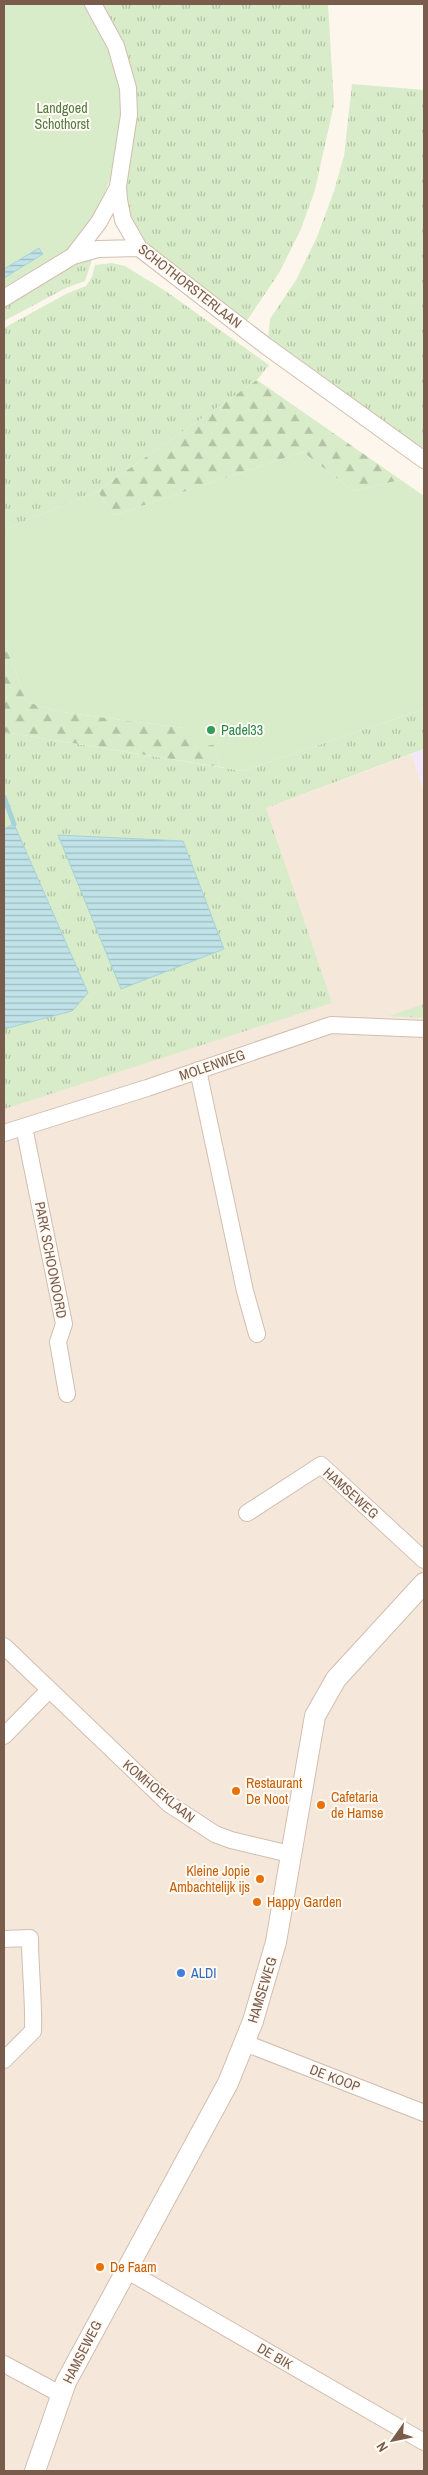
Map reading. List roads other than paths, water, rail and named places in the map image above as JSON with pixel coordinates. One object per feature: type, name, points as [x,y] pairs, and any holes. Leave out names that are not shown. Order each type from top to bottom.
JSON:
[{"type":"street","name":"SCHOTHORSTERLAAN","points":[[93,4],[116,46],[128,88],[128,121],[118,186],[123,220],[139,248],[266,346],[424,460]]},
{"type":"street","points":[[73,256],[99,222],[118,186]]},
{"type":"street","points":[[4,298],[73,256],[98,248],[139,248]]},
{"type":"street","name":"MOLENWEG","points":[[4,1133],[331,1025],[424,1029]]},
{"type":"street","points":[[198,1070],[245,1291],[257,1334]]},
{"type":"street","name":"PARK SCHOONOORD","points":[[24,1127],[64,1324],[58,1342],[67,1394]]},
{"type":"street","name":"HAMSEWEG","points":[[247,1513],[321,1465],[424,1560]]},
{"type":"street","name":"HAMSEWEG","points":[[35,2471],[66,2382],[228,2083],[245,2043],[272,1962],[310,1734],[322,1701],[348,1664],[424,1583]]},
{"type":"street","name":"KOMHOEKLAAN","points":[[4,1646],[150,1787],[188,1818],[215,1834],[231,1840],[290,1854]]},
{"type":"street","points":[[4,1736],[49,1690]]},
{"type":"street","points":[[4,1939],[30,1938],[30,1970],[34,2013],[33,2031],[4,2060]]},
{"type":"street","name":"DE KOOP","points":[[245,2043],[424,2113]]},
{"type":"street","name":"DE BIK","points":[[126,2270],[424,2442]]},
{"type":"street","name":"HAMSEWEG","points":[[4,2364],[62,2395]]},
{"type":"water","points":[[39,248],[43,254],[4,278],[4,269]]},
{"type":"water","points":[[14,824],[88,993],[72,1011],[4,1029],[4,829]]},
{"type":"water","points":[[58,835],[183,841],[224,949],[121,989]]},
{"type":"waterway","points":[[4,797],[14,824]]},
{"type":"place","name":"Padel33","points":[[211,730]]},
{"type":"place","name":"Restaurant De Noot","points":[[236,1791]]},
{"type":"place","name":"Cafetaria de Hamse","points":[[321,1805]]},
{"type":"place","name":"Kleine Jopie Ambachtelijk ijs","points":[[260,1879]]},
{"type":"place","name":"Happy Garden","points":[[257,1902]]},
{"type":"place","name":"ALDI","points":[[181,1973]]},
{"type":"place","name":"De Faam","points":[[100,2267]]},
{"type":"park label","name":"Landgoed Schothorst","points":[[62,116]]}]
